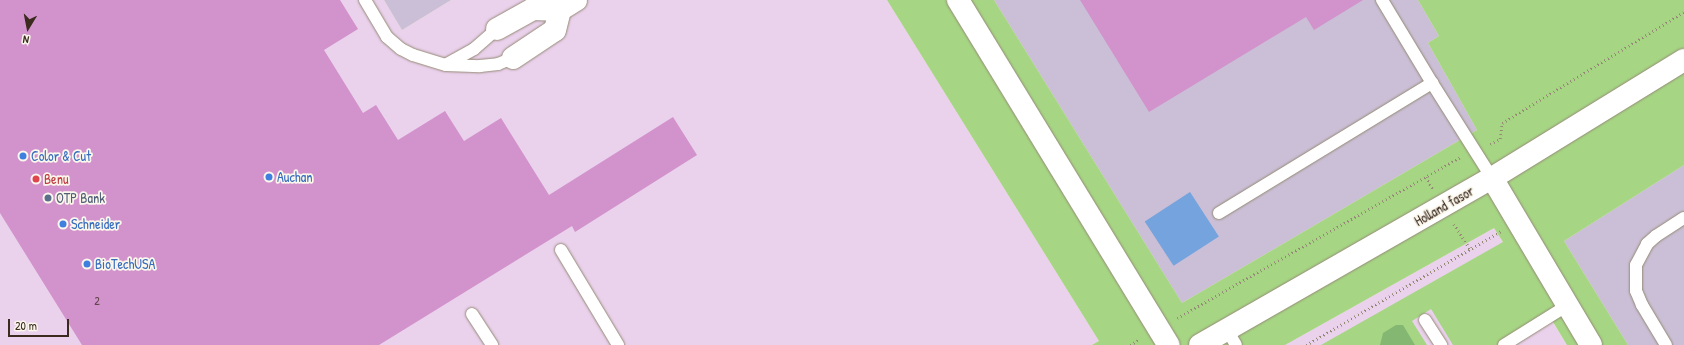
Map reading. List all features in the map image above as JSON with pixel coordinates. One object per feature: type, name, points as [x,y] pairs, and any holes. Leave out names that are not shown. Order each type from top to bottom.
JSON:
[{"type":"street","points":[[958,0],[1164,337]]},
{"type":"street","points":[[497,29],[533,9],[568,5]]},
{"type":"street","points":[[513,58],[555,30],[568,5]]},
{"type":"street","name":"Holland fasor","points":[[1200,345],[1231,337],[1684,60]]},
{"type":"street","points":[[1492,178],[1591,345]]},
{"type":"lane","points":[[365,0],[387,37],[401,49],[413,56],[446,65],[480,66],[498,64],[513,58]]},
{"type":"lane","points":[[1382,0],[1492,178]]},
{"type":"lane","points":[[446,65],[474,49],[497,29]]},
{"type":"lane","points":[[1219,213],[1432,83]]},
{"type":"lane","points":[[1666,345],[1642,305],[1636,290],[1636,265],[1647,244],[1656,236],[1684,218]]},
{"type":"lane","points":[[561,250],[618,345]]},
{"type":"lane","points":[[1504,345],[1568,305]]},
{"type":"lane","points":[[472,314],[492,345]]},
{"type":"lane","points":[[1425,320],[1441,345]]},
{"type":"path","points":[[1130,345],[1164,337],[1474,150],[1496,142],[1500,139],[1502,123],[1684,12]]},
{"type":"path","points":[[1306,345],[1518,221]]},
{"type":"shaded area","points":[[0,0],[384,0],[402,30],[451,0],[887,0],[1099,341],[1092,345],[0,345]]},
{"type":"shaded area","points":[[384,0],[451,0],[402,30]]},
{"type":"shaded area","points":[[994,0],[1418,0],[1439,36],[1428,43],[1477,130],[1182,303]]},
{"type":"shaded area","points":[[1684,165],[1684,345],[1628,345],[1564,241]]},
{"type":"shaded area","points":[[1494,228],[1567,345],[1285,345]]},
{"type":"green space","points":[[887,0],[994,0],[1182,303],[1477,130],[1428,43],[1439,36],[1418,0],[1684,0],[1684,165],[1564,241],[1628,345],[1567,345],[1547,312],[1543,317],[1497,345],[1453,345],[1431,309],[1412,321],[1427,345],[1321,345],[1503,242],[1494,228],[1285,345],[1092,345],[1099,341]]},
{"type":"green space","points":[[1396,325],[1403,325],[1415,345],[1380,345],[1383,333]]},
{"type":"water","points":[[1190,192],[1219,236],[1174,266],[1145,221]]},
{"type":"building","name":"Auchan","points":[[0,0],[340,0],[358,29],[324,50],[363,113],[376,105],[398,140],[445,111],[464,141],[501,118],[549,195],[673,117],[697,155],[575,232],[572,226],[379,345],[82,345],[0,213]]},
{"type":"building","points":[[1080,0],[1363,0],[1314,30],[1306,17],[1149,112]]},
{"type":"place","name":"Color & Cut","points":[[23,156]]},
{"type":"place","name":"Auchan","points":[[269,177]]},
{"type":"place","name":"Benu","points":[[36,179]]},
{"type":"place","name":"OTP Bank","points":[[48,198]]},
{"type":"place","name":"Schneider","points":[[63,224]]},
{"type":"place","name":"BioTechUSA","points":[[87,264]]}]
